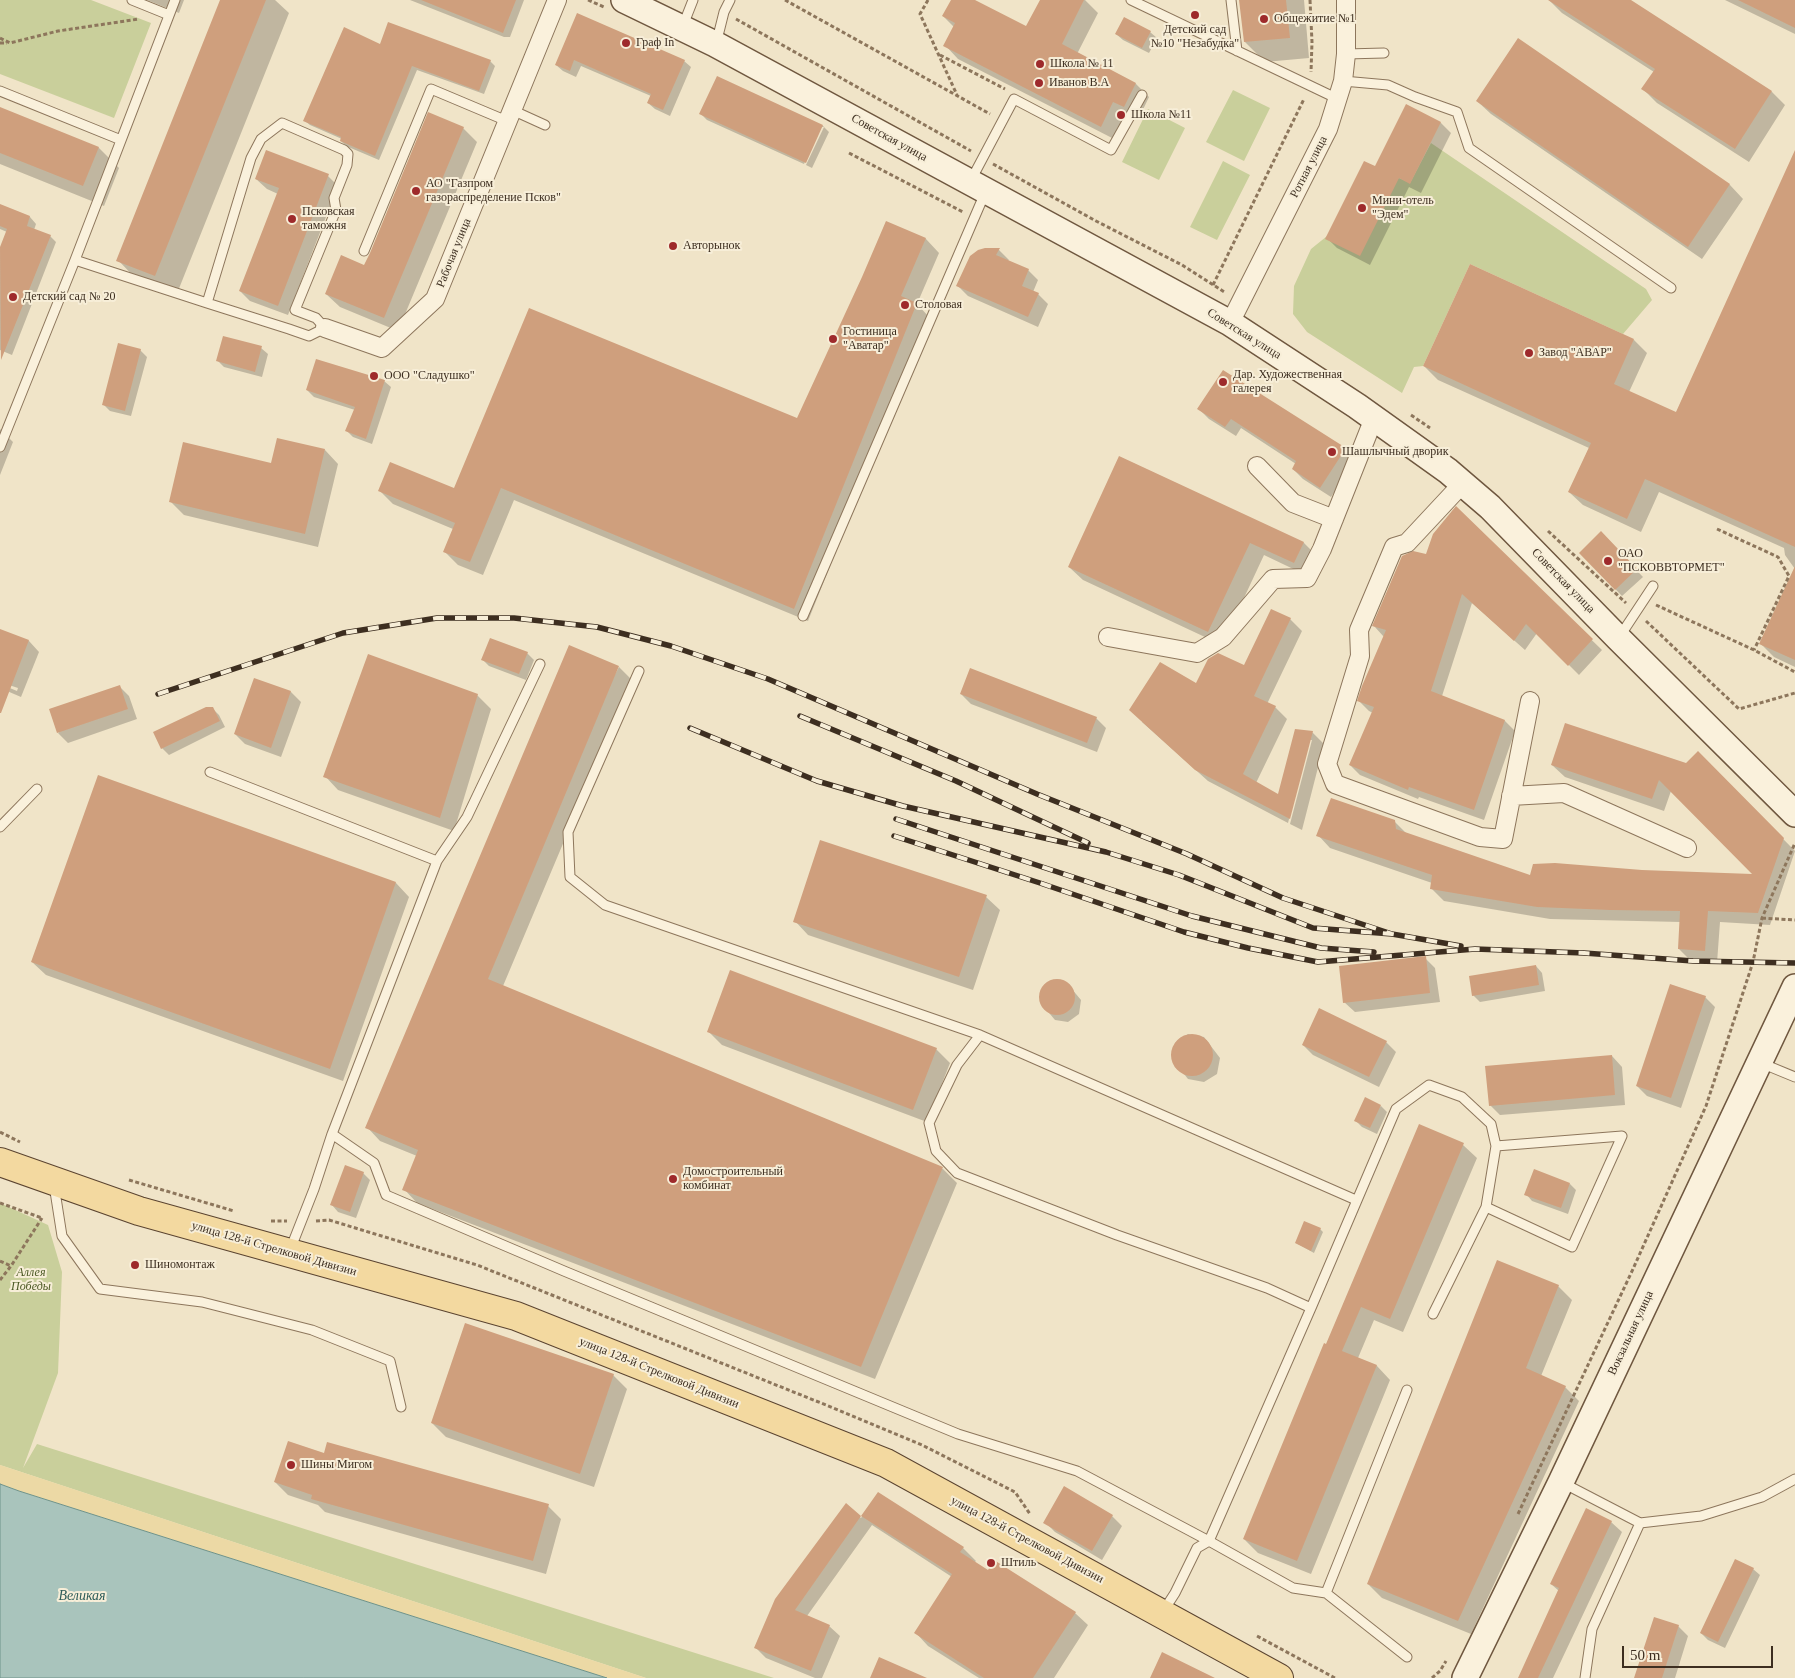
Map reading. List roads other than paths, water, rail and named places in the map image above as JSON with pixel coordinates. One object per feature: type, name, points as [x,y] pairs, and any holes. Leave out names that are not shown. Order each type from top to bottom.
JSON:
[{"type":"main road","name":"улица 128-й Стрелковой Дивизии","points":[[0,1162],[55,1191],[139,1211],[516,1316],[886,1463],[1279,1678]]},
{"type":"street","name":"Рабочая улица","points":[[324,328],[382,348],[435,299],[557,0]]},
{"type":"street","name":"Советская улица","points":[[624,0],[716,44],[1230,323],[1374,418],[1448,471],[1490,507],[1618,638],[1795,814]]},
{"type":"street","name":"Ротная улица","points":[[1230,323],[1328,129],[1343,81],[1346,54],[1346,0]]},
{"type":"street","points":[[1108,637],[1197,653],[1223,637],[1272,579],[1307,578],[1322,549],[1374,418]]},
{"type":"street","points":[[1256,466],[1293,503],[1334,519]]},
{"type":"street","points":[[1462,483],[1407,543],[1394,547],[1360,630],[1360,656],[1327,764],[1335,784],[1480,837],[1503,839],[1530,701]]},
{"type":"street","points":[[1511,796],[1564,793],[1687,848]]},
{"type":"street","name":"Вокзальная улица","points":[[1465,1678],[1561,1482],[1795,987]]},
{"type":"lane","points":[[132,0],[169,15]]},
{"type":"lane","points":[[0,447],[75,260],[175,0]]},
{"type":"lane","points":[[682,28],[694,0]]},
{"type":"lane","points":[[716,44],[724,12],[730,0]]},
{"type":"lane","points":[[1131,0],[1338,100]]},
{"type":"lane","points":[[1232,0],[1237,51]]},
{"type":"lane","points":[[1346,54],[1384,53]]},
{"type":"lane","points":[[1343,81],[1388,85],[1457,112],[1470,148],[1671,288]]},
{"type":"lane","points":[[364,251],[431,88],[510,116],[546,125]]},
{"type":"lane","points":[[0,91],[121,140]]},
{"type":"lane","points":[[804,616],[975,218],[978,186],[1003,121],[1014,99],[1111,150],[1142,95]]},
{"type":"lane","points":[[75,260],[207,303],[309,336],[324,328],[316,318],[295,310],[336,210],[334,198],[348,164],[348,154],[344,150],[282,123],[261,138],[250,158],[207,303]]},
{"type":"lane","points":[[1618,638],[1653,586]]},
{"type":"lane","points":[[289,1253],[314,1189],[332,1134],[437,861],[468,817],[540,664]]},
{"type":"lane","points":[[639,671],[568,832],[570,877],[605,905],[980,1036],[1356,1200]]},
{"type":"lane","points":[[210,772],[437,861]]},
{"type":"lane","points":[[0,827],[37,789]]},
{"type":"lane","points":[[980,1036],[957,1065],[929,1123],[936,1151],[957,1173],[1117,1235],[1267,1288],[1311,1308]]},
{"type":"lane","points":[[1759,1062],[1795,1076]]},
{"type":"lane","points":[[1162,1613],[1176,1593],[1197,1548],[1209,1541],[1396,1109],[1429,1085],[1462,1098],[1491,1124],[1496,1146],[1486,1207],[1433,1314]]},
{"type":"lane","points":[[332,1134],[374,1164],[386,1195],[564,1271],[958,1434],[1077,1471],[1294,1588],[1326,1593],[1407,1657]]},
{"type":"lane","points":[[1486,1207],[1572,1247],[1622,1136],[1496,1146]]},
{"type":"lane","points":[[55,1191],[62,1236],[100,1289],[202,1302],[312,1330],[390,1362],[402,1406]]},
{"type":"lane","points":[[1326,1593],[1407,1390]]},
{"type":"lane","points":[[1561,1482],[1640,1523],[1701,1516],[1762,1497],[1795,1479]]},
{"type":"lane","points":[[1585,1678],[1592,1629],[1640,1523]]},
{"type":"water","name":"Великая","points":[[0,1484],[19,1491],[607,1678],[0,1678]]},
{"type":"railway","points":[[158,694],[343,633],[437,618],[514,618],[597,627],[671,646],[768,679],[1037,794],[1187,854],[1283,898],[1392,934]]},
{"type":"railway","points":[[800,716],[956,781],[1088,843]]},
{"type":"railway","points":[[690,728],[817,781],[903,806],[1106,852],[1179,875],[1313,928],[1392,934],[1461,946]]},
{"type":"railway","points":[[896,819],[1192,916],[1321,948],[1374,952]]},
{"type":"railway","points":[[894,836],[1184,932],[1248,948],[1318,962],[1475,949],[1584,953],[1693,961],[1795,963]]},
{"type":"place","name":"Детский сад №10 \"Незабудка\"","points":[[1195,15]]},
{"type":"place","name":"Общежитие №1","points":[[1264,19]]},
{"type":"place","name":"Граф In","points":[[626,43]]},
{"type":"place","name":"Школа № 11","points":[[1040,64]]},
{"type":"place","name":"Иванов В.А","points":[[1039,83]]},
{"type":"place","name":"Школа №11","points":[[1121,115]]},
{"type":"place","name":"АО \"Газпром газораспределение Псков\"","points":[[416,191]]},
{"type":"place","name":"Мини-отель \"Эдем\"","points":[[1362,208]]},
{"type":"place","name":"Псковская таможня","points":[[292,219]]},
{"type":"place","name":"Авторынок","points":[[673,246]]},
{"type":"place","name":"Детский сад № 20","points":[[13,297]]},
{"type":"place","name":"Столовая","points":[[905,305]]},
{"type":"place","name":"Гостиница \"Аватар\"","points":[[833,339]]},
{"type":"place","name":"Завод \"АВАР\"","points":[[1529,353]]},
{"type":"place","name":"ООО \"Сладушко\"","points":[[374,376]]},
{"type":"place","name":"Дар. Художественная галерея","points":[[1223,382]]},
{"type":"place","name":"Шашлычный дворик","points":[[1332,452]]},
{"type":"place","name":"ОАО \"ПСКОВВТОРМЕТ\"","points":[[1608,561]]},
{"type":"place","name":"Домостроительный комбинат","points":[[673,1179]]},
{"type":"place","name":"Шиномонтаж","points":[[135,1265]]},
{"type":"place","name":"Шины Мигом","points":[[291,1465]]},
{"type":"place","name":"Штиль","points":[[991,1563]]},
{"type":"park label","name":"Аллея Победы","points":[[31,1280]]}]
